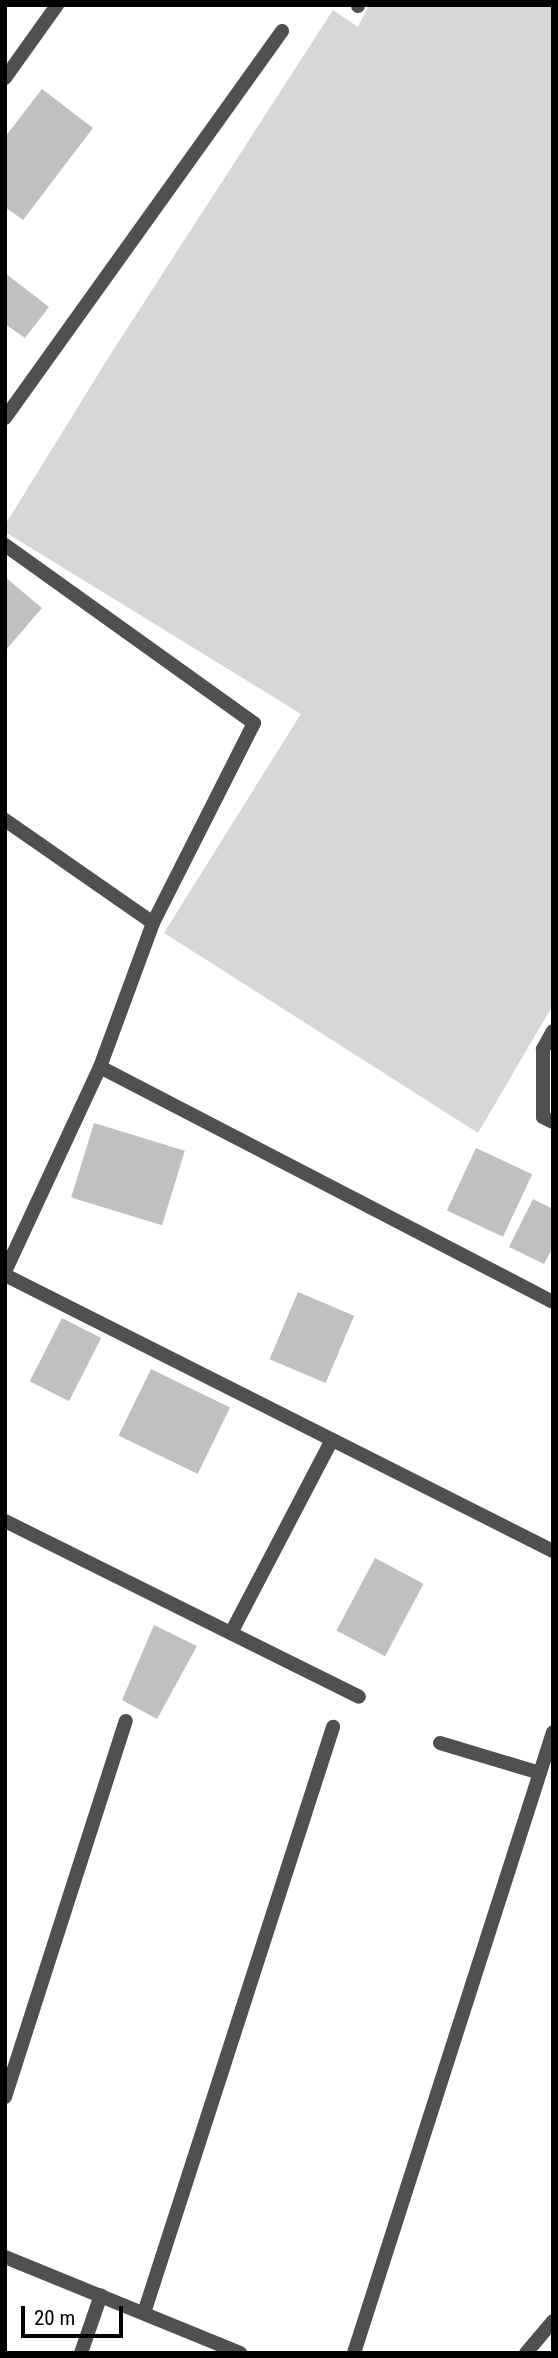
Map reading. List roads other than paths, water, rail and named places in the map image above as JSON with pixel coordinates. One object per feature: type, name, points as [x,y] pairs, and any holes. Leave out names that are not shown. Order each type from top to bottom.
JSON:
[{"type":"street","points":[[5,78],[58,5]]},
{"type":"street","points":[[5,418],[282,31]]},
{"type":"street","points":[[5,545],[254,723],[153,923],[100,1067],[5,1273],[553,1551]]},
{"type":"street","points":[[5,820],[153,923]]},
{"type":"street","points":[[553,1031],[542,1049],[543,1117],[553,1122]]},
{"type":"street","points":[[100,1067],[553,1302]]},
{"type":"street","points":[[231,1633],[332,1440]]},
{"type":"street","points":[[5,1521],[359,1697]]},
{"type":"street","points":[[5,2097],[126,1721]]},
{"type":"street","points":[[144,2313],[333,1727]]},
{"type":"street","points":[[355,2353],[553,1732]]},
{"type":"street","points":[[440,1743],[540,1773]]},
{"type":"street","points":[[5,2257],[240,2353]]},
{"type":"street","points":[[81,2353],[101,2295]]},
{"type":"street","points":[[533,2351],[553,2321]]}]
